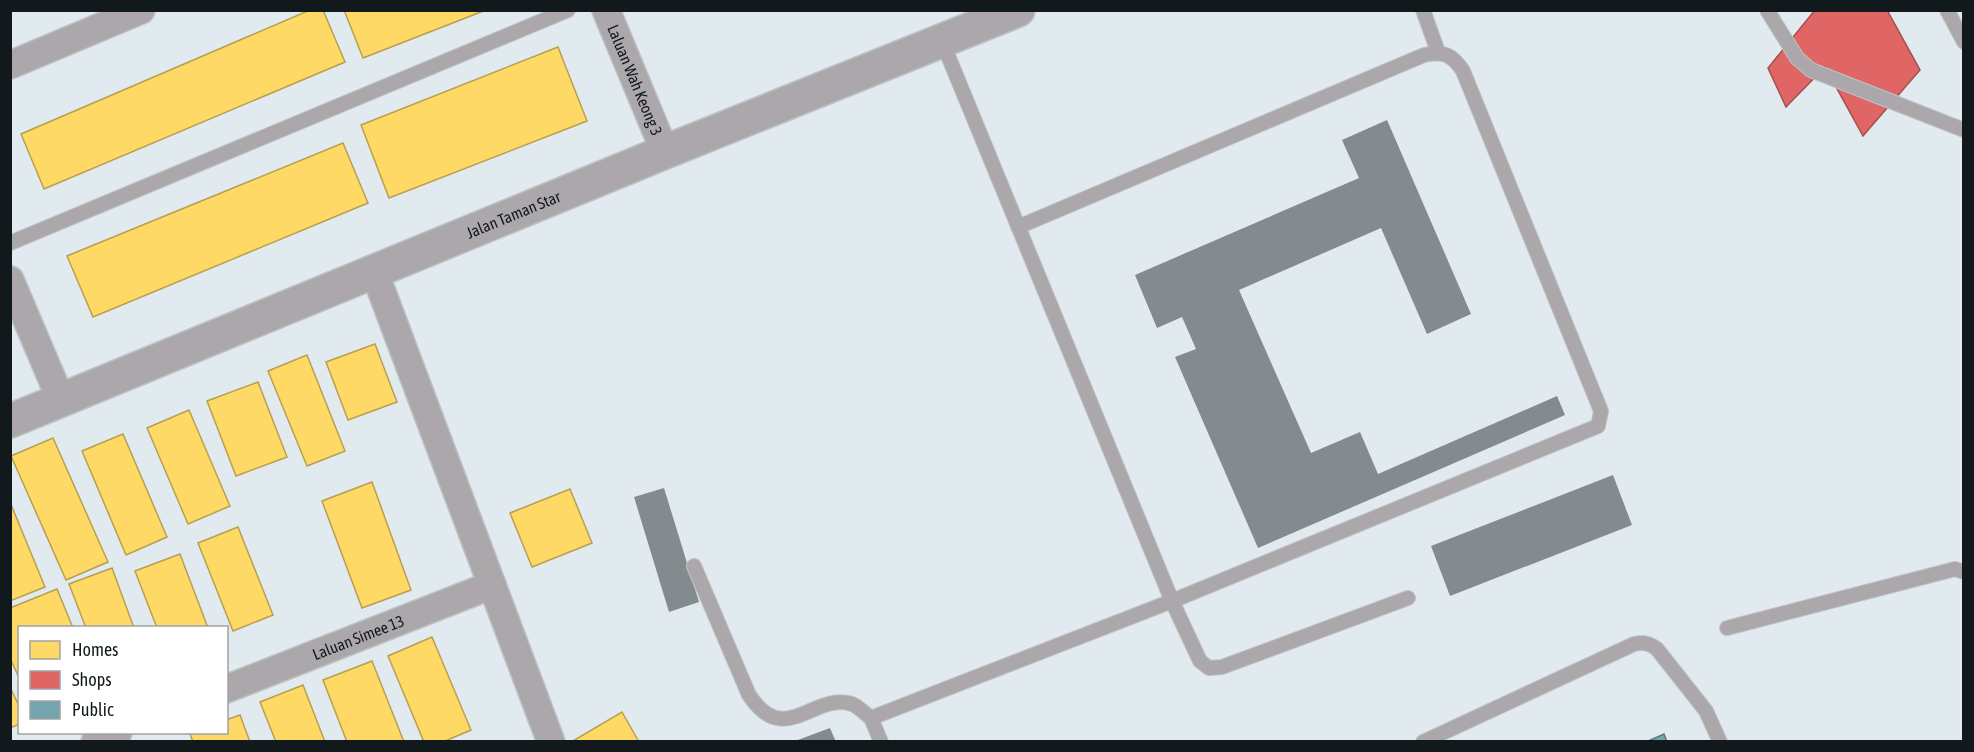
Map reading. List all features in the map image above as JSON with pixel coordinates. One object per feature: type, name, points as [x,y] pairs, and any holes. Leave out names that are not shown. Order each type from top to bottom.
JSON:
[{"type":"street","points":[[10,65],[141,10]]},
{"type":"street","name":"Laluan Wah Keong 3","points":[[606,10],[665,152]]},
{"type":"street","name":"Jalan Taman Star","points":[[10,420],[1018,10]]},
{"type":"street","points":[[374,271],[551,741]]},
{"type":"street","points":[[10,280],[61,399]]},
{"type":"street","name":"Laluan Simee 13","points":[[228,688],[492,585]]},
{"type":"street","points":[[95,741],[113,734]]},
{"type":"lane","points":[[10,243],[568,10]]},
{"type":"lane","points":[[1423,10],[1438,52]]},
{"type":"lane","points":[[1767,10],[1797,58],[1811,70],[1964,130]]},
{"type":"lane","points":[[1947,10],[1964,42]]},
{"type":"lane","points":[[942,41],[1172,601],[1200,661],[1209,668],[1222,667],[1408,598]]},
{"type":"lane","points":[[871,718],[1172,601],[1598,426],[1601,411],[1463,71],[1456,61],[1438,52],[1424,55],[1018,226]]},
{"type":"lane","points":[[694,566],[749,695],[757,708],[770,716],[785,719],[828,705],[854,704],[871,718],[881,741]]},
{"type":"lane","points":[[1727,628],[1956,569],[1964,572]]},
{"type":"lane","points":[[1423,741],[1642,642],[1651,644],[1657,649],[1703,707],[1720,741]]},
{"type":"building: Homes","points":[[310,10],[323,10],[345,62],[44,189],[21,134]]},
{"type":"building: Homes","points":[[344,10],[486,10],[363,58]]},
{"type":"building: Homes","points":[[558,47],[587,121],[389,198],[361,125]]},
{"type":"building: Homes","points":[[343,143],[368,203],[93,317],[67,256]]},
{"type":"building: Homes","points":[[375,344],[397,402],[348,420],[326,362]]},
{"type":"building: Homes","points":[[307,355],[345,451],[307,466],[268,371]]},
{"type":"building: Homes","points":[[258,382],[287,457],[236,476],[207,401]]},
{"type":"building: Homes","points":[[189,410],[230,506],[188,524],[147,428]]},
{"type":"building: Homes","points":[[123,434],[167,537],[126,555],[82,451]]},
{"type":"building: Homes","points":[[53,438],[108,562],[66,580],[11,456]]},
{"type":"building: Homes","points":[[372,482],[411,590],[362,608],[322,501]]},
{"type":"building: Homes","points":[[570,489],[592,543],[532,567],[510,513]]},
{"type":"building: Homes","points":[[10,502],[45,587],[10,601]]},
{"type":"building: Homes","points":[[238,527],[273,615],[233,631],[198,543]]},
{"type":"building: Homes","points":[[180,554],[207,626],[156,626],[135,571]]},
{"type":"building: Homes","points":[[112,568],[133,626],[85,626],[69,584]]},
{"type":"building: Homes","points":[[57,589],[72,626],[18,626],[18,676],[10,658],[10,608]]},
{"type":"building: Homes","points":[[432,637],[471,730],[443,742],[424,742],[388,656]]},
{"type":"building: Homes","points":[[372,661],[404,742],[347,742],[323,680]]},
{"type":"building: Homes","points":[[303,685],[325,742],[276,742],[260,702]]},
{"type":"building: Homes","points":[[10,687],[18,704],[18,725],[10,728]]},
{"type":"building: Homes","points":[[622,712],[639,742],[571,742]]},
{"type":"building: Homes","points":[[240,715],[250,742],[193,742],[190,734],[228,734],[228,719]]},
{"type":"building: Shops","points":[[1815,10],[1887,10],[1920,70],[1863,136],[1825,67],[1786,107],[1768,68]]},
{"type":"building: Public","points":[[1664,734],[1667,742],[1646,742]]},
{"type":"building: Other","points":[[1387,120],[1471,314],[1427,334],[1381,228],[1239,290],[1311,453],[1360,432],[1378,474],[1557,396],[1565,415],[1258,548],[1175,357],[1196,349],[1182,317],[1157,328],[1135,275],[1359,178],[1342,140]]},
{"type":"building: Other","points":[[1613,475],[1632,525],[1450,596],[1431,546]]},
{"type":"building: Other","points":[[664,488],[699,602],[669,612],[634,497]]},
{"type":"building: Other","points":[[830,728],[836,742],[795,742],[795,741]]}]
